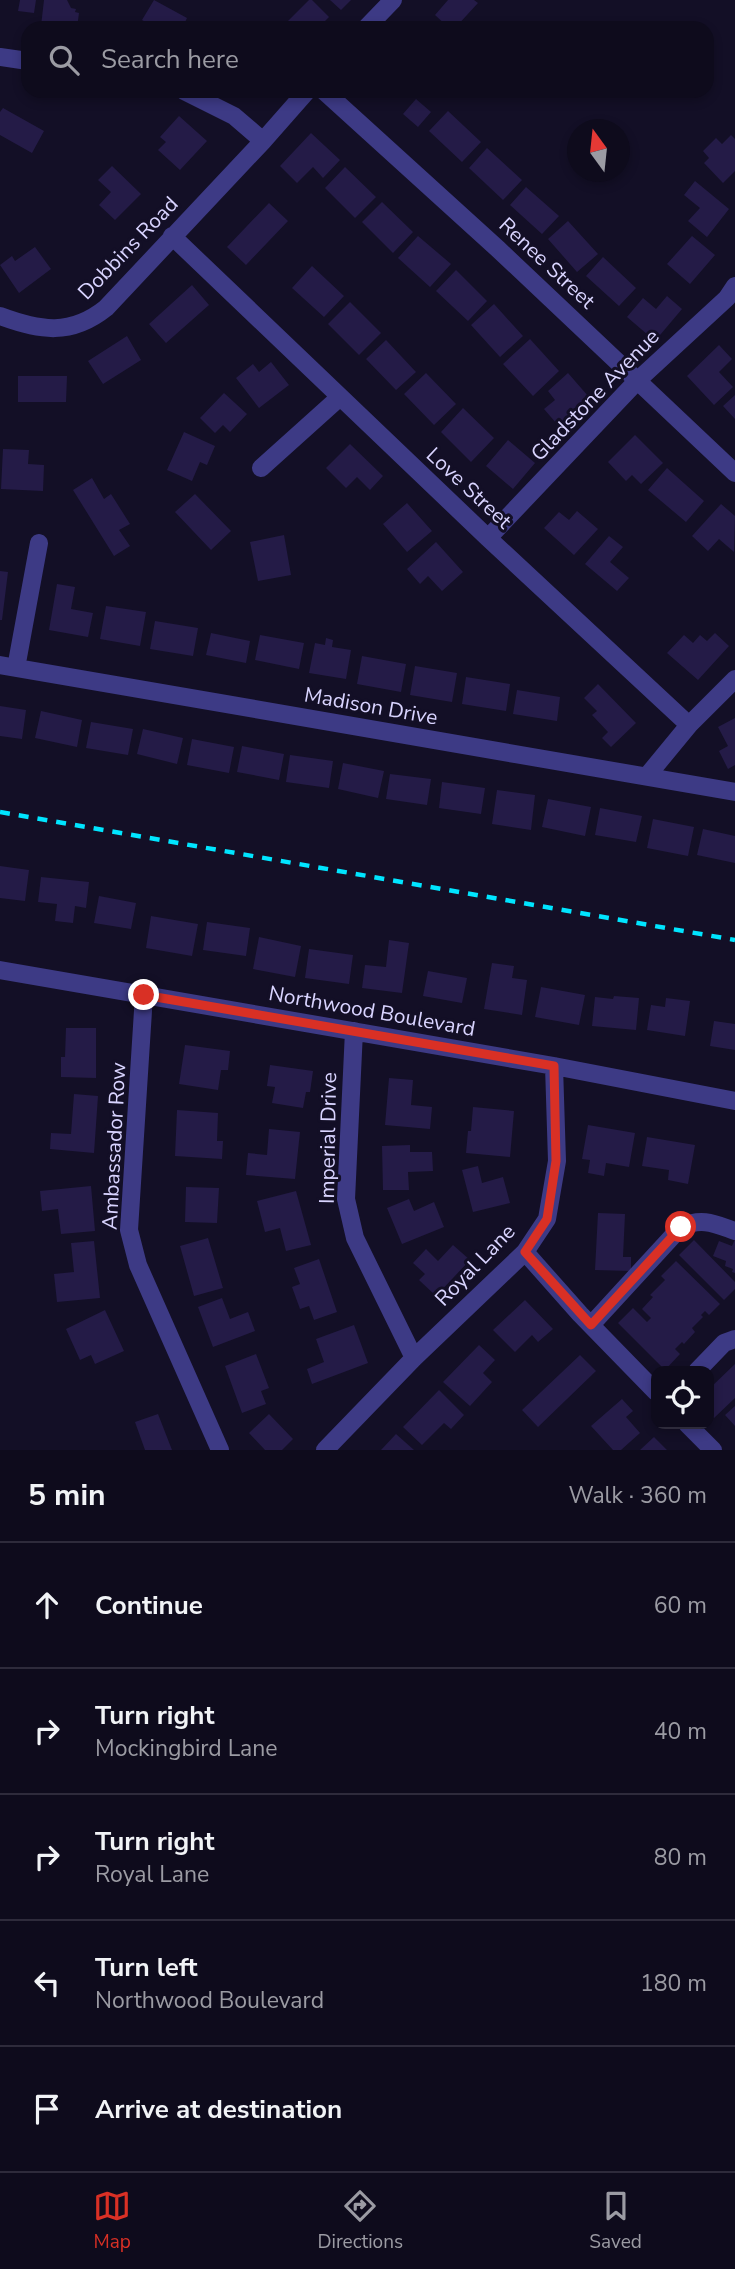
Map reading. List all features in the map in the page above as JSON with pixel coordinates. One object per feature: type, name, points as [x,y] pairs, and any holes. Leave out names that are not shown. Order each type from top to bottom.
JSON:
[{"type":"street","points":[[373,21],[393,0]]},
{"type":"street","points":[[0,57],[21,60]]},
{"type":"street","points":[[198,98],[234,116],[263,141]]},
{"type":"street","name":"Dobbins Road","points":[[0,316],[47,330],[94,317],[106,308],[301,98]]},
{"type":"street","name":"Renee Street","points":[[332,98],[498,248],[735,473]]},
{"type":"street","name":"Love Street","points":[[172,236],[488,538],[689,725]]},
{"type":"street","name":"Gladstone Avenue","points":[[488,538],[638,380],[727,298],[735,286]]},
{"type":"street","points":[[261,468],[340,397]]},
{"type":"street","points":[[8,667],[39,542]]},
{"type":"street","name":"Madison Drive","points":[[8,667],[735,792]]},
{"type":"street","points":[[647,776],[689,725],[735,679]]},
{"type":"street","name":"Northwood Boulevard","points":[[0,970],[554,1066],[735,1101]]},
{"type":"street","name":"Ambassador Row","points":[[144,995],[129,1230],[138,1265],[220,1450]]},
{"type":"street","name":"Imperial Drive","points":[[354,1031],[346,1199],[355,1238],[414,1358]]},
{"type":"street","name":"Royal Lane","points":[[325,1450],[414,1358],[525,1252],[547,1219],[556,1161],[554,1066]]},
{"type":"street","points":[[591,1325],[681,1227],[693,1221],[709,1222],[735,1231]]},
{"type":"street","points":[[525,1252],[651,1387]]},
{"type":"street","points":[[702,1366],[724,1343],[735,1339]]},
{"type":"street","points":[[692,1429],[713,1450]]},
{"type":"building","points":[[20,0],[36,0],[34,13],[18,11]]},
{"type":"building","points":[[44,0],[67,0],[71,8],[79,13],[78,21],[42,21]]},
{"type":"building","points":[[154,0],[187,18],[186,21],[142,20]]},
{"type":"building","points":[[309,0],[329,17],[325,21],[288,21]]},
{"type":"building","points":[[330,0],[351,0],[341,10]]},
{"type":"building","points":[[448,0],[474,0],[478,3],[461,21],[441,21],[435,15]]},
{"type":"building","points":[[416,99],[431,112],[418,127],[403,114]]},
{"type":"building","points":[[3,108],[44,131],[32,153],[0,135],[0,112]]},
{"type":"building","points":[[448,111],[481,142],[462,162],[429,131]]},
{"type":"building","points":[[179,116],[207,141],[180,170],[158,150],[166,142],[160,137]]},
{"type":"building","points":[[311,133],[340,160],[323,178],[313,167],[297,183],[280,166]]},
{"type":"building","points":[[731,135],[735,139],[735,171],[723,183],[704,163],[709,158],[703,151],[716,138],[722,144]]},
{"type":"building","points":[[487,148],[522,180],[503,200],[469,168]]},
{"type":"building","points":[[112,166],[141,194],[115,220],[99,205],[111,192],[98,180]]},
{"type":"building","points":[[345,167],[376,197],[355,218],[325,188]]},
{"type":"building","points":[[695,181],[729,209],[707,237],[688,221],[700,208],[684,195]]},
{"type":"building","points":[[526,187],[559,216],[542,234],[510,205]]},
{"type":"building","points":[[382,202],[413,232],[393,253],[362,222]]},
{"type":"building","points":[[269,203],[288,221],[246,265],[227,247]]},
{"type":"building","points":[[568,221],[598,254],[577,272],[548,239]]},
{"type":"building","points":[[418,236],[451,264],[430,287],[398,258]]},
{"type":"building","points":[[692,236],[715,255],[690,284],[667,264]]},
{"type":"building","points":[[35,247],[51,269],[19,293],[0,265],[12,256],[15,261]]},
{"type":"building","points":[[603,257],[636,288],[619,306],[586,276]]},
{"type":"building","points":[[312,266],[344,296],[324,317],[292,288]]},
{"type":"building","points":[[456,270],[487,301],[468,321],[436,291]]},
{"type":"building","points":[[192,285],[209,305],[166,343],[149,324]]},
{"type":"building","points":[[667,296],[682,309],[655,341],[627,317],[643,298],[656,309]]},
{"type":"building","points":[[350,302],[381,333],[359,355],[328,324]]},
{"type":"building","points":[[494,304],[523,336],[500,357],[471,325]]},
{"type":"building","points":[[127,336],[141,360],[103,384],[88,361]]},
{"type":"building","points":[[530,339],[559,371],[533,396],[503,364]]},
{"type":"building","points":[[386,340],[416,372],[396,390],[366,359]]},
{"type":"building","points":[[719,345],[732,359],[719,372],[733,387],[714,405],[687,376]]},
{"type":"building","points":[[271,362],[289,385],[259,408],[236,378],[253,364],[259,372]]},
{"type":"building","points":[[426,373],[456,404],[434,425],[404,394]]},
{"type":"building","points":[[568,373],[595,404],[563,431],[544,409],[555,400],[548,391]]},
{"type":"building","points":[[18,376],[67,376],[66,402],[18,402]]},
{"type":"building","points":[[224,393],[247,414],[230,432],[223,425],[215,433],[200,418]]},
{"type":"building","points":[[735,395],[735,419],[723,406]]},
{"type":"building","points":[[463,408],[494,438],[471,462],[441,432]]},
{"type":"building","points":[[184,432],[215,446],[207,465],[200,462],[192,481],[167,470]]},
{"type":"building","points":[[635,435],[663,463],[641,484],[632,475],[626,481],[608,462]]},
{"type":"building","points":[[508,440],[535,463],[513,489],[486,466]]},
{"type":"building","points":[[350,444],[383,476],[370,490],[357,477],[346,488],[326,468]]},
{"type":"building","points":[[3,449],[29,450],[28,464],[44,465],[43,491],[1,489]]},
{"type":"building","points":[[667,468],[704,501],[686,522],[648,490]]},
{"type":"building","points":[[92,478],[104,499],[111,494],[130,524],[119,530],[130,546],[114,556],[73,490]]},
{"type":"building","points":[[195,494],[231,531],[211,550],[175,512]]},
{"type":"building","points":[[407,503],[432,531],[407,552],[383,524]]},
{"type":"building","points":[[721,504],[735,516],[734,552],[719,539],[708,551],[692,536]]},
{"type":"building","points":[[577,511],[598,529],[574,555],[544,528],[559,512],[569,520]]},
{"type":"building","points":[[284,535],[291,575],[258,581],[250,542]]},
{"type":"building","points":[[609,536],[623,547],[610,562],[629,578],[617,591],[585,564]]},
{"type":"building","points":[[436,542],[463,572],[442,591],[428,576],[420,584],[407,569]]},
{"type":"building","points":[[0,571],[8,572],[2,620],[0,620]]},
{"type":"building","points":[[57,584],[75,587],[71,609],[93,613],[88,637],[49,630]]},
{"type":"building","points":[[106,606],[146,612],[140,646],[100,639]]},
{"type":"building","points":[[155,621],[198,628],[193,656],[150,649]]},
{"type":"building","points":[[211,633],[250,641],[246,663],[206,655]]},
{"type":"building","points":[[715,633],[729,646],[698,680],[667,653],[684,635],[693,643],[700,635],[707,641]]},
{"type":"building","points":[[260,635],[304,643],[299,669],[255,660]]},
{"type":"building","points":[[326,638],[333,640],[332,647],[351,650],[346,679],[309,673],[315,643],[325,645]]},
{"type":"building","points":[[362,656],[406,664],[401,692],[357,684]]},
{"type":"building","points":[[415,666],[457,673],[452,702],[410,695]]},
{"type":"building","points":[[466,677],[510,684],[506,711],[462,704]]},
{"type":"building","points":[[598,684],[636,723],[611,747],[602,738],[608,732],[592,715],[597,711],[584,698]]},
{"type":"building","points":[[517,690],[560,697],[557,721],[513,714]]},
{"type":"building","points":[[0,706],[26,710],[22,739],[0,736]]},
{"type":"building","points":[[41,711],[82,720],[77,747],[35,738]]},
{"type":"building","points":[[735,718],[735,765],[728,769],[719,751],[728,746],[718,727]]},
{"type":"building","points":[[91,722],[133,729],[128,755],[86,748]]},
{"type":"building","points":[[143,729],[183,738],[177,764],[137,754]]},
{"type":"building","points":[[192,739],[234,747],[229,773],[187,765]]},
{"type":"building","points":[[242,746],[284,754],[279,780],[237,772]]},
{"type":"building","points":[[290,755],[333,761],[329,788],[286,782]]},
{"type":"building","points":[[343,763],[384,771],[378,798],[338,789]]},
{"type":"building","points":[[390,774],[431,779],[427,805],[386,799]]},
{"type":"building","points":[[442,782],[485,788],[481,814],[439,808]]},
{"type":"building","points":[[497,790],[535,795],[531,830],[492,824]]},
{"type":"building","points":[[548,799],[591,807],[585,836],[542,827]]},
{"type":"building","points":[[600,808],[642,816],[636,842],[595,835]]},
{"type":"building","points":[[653,819],[694,827],[688,856],[647,848]]},
{"type":"building","points":[[703,829],[735,836],[735,863],[697,855]]},
{"type":"building","points":[[0,866],[29,870],[25,901],[0,898]]},
{"type":"building","points":[[41,877],[89,882],[86,908],[75,906],[73,923],[55,921],[57,904],[38,902]]},
{"type":"building","points":[[99,896],[136,903],[131,929],[94,923]]},
{"type":"building","points":[[151,916],[198,924],[192,956],[146,948]]},
{"type":"building","points":[[207,922],[250,928],[246,956],[203,950]]},
{"type":"building","points":[[259,937],[301,946],[295,977],[253,969]]},
{"type":"building","points":[[389,940],[409,943],[402,993],[362,988],[365,965],[386,967]]},
{"type":"building","points":[[309,949],[353,955],[349,984],[305,978]]},
{"type":"building","points":[[492,963],[514,966],[512,978],[527,980],[522,1015],[484,1009]]},
{"type":"building","points":[[428,971],[467,978],[462,1003],[423,996]]},
{"type":"building","points":[[541,987],[585,995],[579,1025],[535,1017]]},
{"type":"building","points":[[614,996],[639,998],[636,1030],[592,1026],[595,997],[613,999]]},
{"type":"building","points":[[666,998],[690,1001],[685,1036],[647,1030],[651,1005],[665,1007]]},
{"type":"building","points":[[714,1021],[735,1024],[735,1050],[710,1046]]},
{"type":"building","points":[[66,1028],[96,1028],[96,1078],[61,1077]]},
{"type":"building","points":[[185,1045],[230,1051],[228,1070],[221,1070],[218,1090],[179,1084]]},
{"type":"building","points":[[270,1065],[313,1071],[310,1092],[306,1092],[303,1108],[272,1103],[275,1087],[267,1086]]},
{"type":"building","points":[[389,1078],[413,1080],[411,1105],[432,1107],[430,1129],[385,1125]]},
{"type":"building","points":[[74,1094],[98,1096],[94,1153],[50,1149],[51,1133],[71,1134]]},
{"type":"building","points":[[473,1107],[514,1111],[510,1157],[466,1153]]},
{"type":"building","points":[[177,1110],[218,1113],[217,1141],[223,1141],[222,1159],[175,1156]]},
{"type":"building","points":[[588,1125],[635,1133],[629,1167],[606,1163],[604,1176],[588,1173],[590,1160],[582,1159]]},
{"type":"building","points":[[269,1129],[300,1132],[295,1179],[246,1175],[248,1153],[267,1155]]},
{"type":"building","points":[[647,1137],[695,1145],[688,1184],[668,1180],[669,1170],[642,1166]]},
{"type":"building","points":[[410,1145],[410,1152],[432,1152],[433,1171],[408,1172],[409,1190],[383,1190],[382,1146]]},
{"type":"building","points":[[478,1166],[482,1183],[503,1177],[510,1203],[473,1212],[462,1170]]},
{"type":"building","points":[[91,1186],[95,1231],[61,1234],[58,1209],[42,1211],[40,1191]]},
{"type":"building","points":[[186,1187],[219,1188],[217,1223],[185,1222]]},
{"type":"building","points":[[296,1191],[311,1245],[286,1251],[280,1228],[265,1232],[257,1201]]},
{"type":"building","points":[[409,1199],[414,1211],[434,1202],[444,1227],[402,1244],[387,1208]]},
{"type":"building","points":[[598,1213],[625,1214],[623,1257],[631,1257],[631,1271],[595,1270]]},
{"type":"building","points":[[208,1238],[223,1288],[194,1296],[180,1246]]},
{"type":"building","points":[[735,1239],[735,1273],[732,1272],[733,1269],[725,1266],[726,1261],[713,1256],[719,1241],[732,1246]]},
{"type":"building","points":[[694,1240],[735,1282],[735,1289],[724,1300],[679,1255]]},
{"type":"building","points":[[94,1241],[100,1298],[57,1302],[54,1274],[74,1272],[71,1243]]},
{"type":"building","points":[[453,1245],[470,1260],[436,1296],[419,1280],[425,1274],[413,1263],[426,1249],[438,1261]]},
{"type":"building","points":[[319,1259],[337,1312],[314,1320],[309,1306],[300,1309],[292,1287],[300,1284],[294,1268]]},
{"type":"building","points":[[676,1261],[720,1304],[709,1315],[705,1311],[701,1315],[703,1317],[692,1328],[695,1332],[675,1349],[680,1354],[669,1366],[661,1366],[618,1323],[633,1308],[647,1322],[651,1318],[642,1309],[653,1297],[650,1295],[665,1280],[661,1276]]},
{"type":"building","points":[[222,1298],[230,1319],[248,1312],[255,1331],[213,1347],[198,1307]]},
{"type":"building","points":[[525,1300],[553,1329],[538,1342],[532,1335],[515,1352],[493,1330]]},
{"type":"building","points":[[105,1310],[124,1351],[95,1364],[91,1355],[80,1360],[66,1329]]},
{"type":"building","points":[[354,1325],[368,1363],[312,1384],[307,1369],[324,1362],[316,1339]]},
{"type":"building","points":[[479,1345],[495,1360],[483,1373],[492,1382],[470,1406],[443,1382]]},
{"type":"building","points":[[256,1354],[269,1388],[261,1391],[266,1404],[242,1413],[225,1366]]},
{"type":"building","points":[[580,1355],[596,1371],[538,1427],[522,1410]]},
{"type":"building","points":[[735,1364],[735,1398],[714,1418],[714,1384]]},
{"type":"building","points":[[439,1390],[464,1415],[451,1429],[444,1423],[422,1445],[403,1427]]},
{"type":"building","points":[[622,1399],[633,1411],[626,1417],[640,1433],[621,1450],[613,1450],[591,1426]]},
{"type":"building","points":[[735,1406],[735,1426],[725,1415]]},
{"type":"building","points":[[158,1414],[172,1450],[145,1450],[135,1422]]},
{"type":"building","points":[[269,1414],[293,1439],[282,1450],[265,1450],[249,1433]]},
{"type":"building","points":[[396,1434],[414,1450],[381,1450]]},
{"type":"building","points":[[654,1437],[667,1450],[640,1450]]},
{"type":"railway","points":[[0,812],[735,940]]},
{"type":"route","points":[[144,995],[554,1066],[556,1161],[547,1219],[525,1252],[591,1325],[681,1227]]}]
